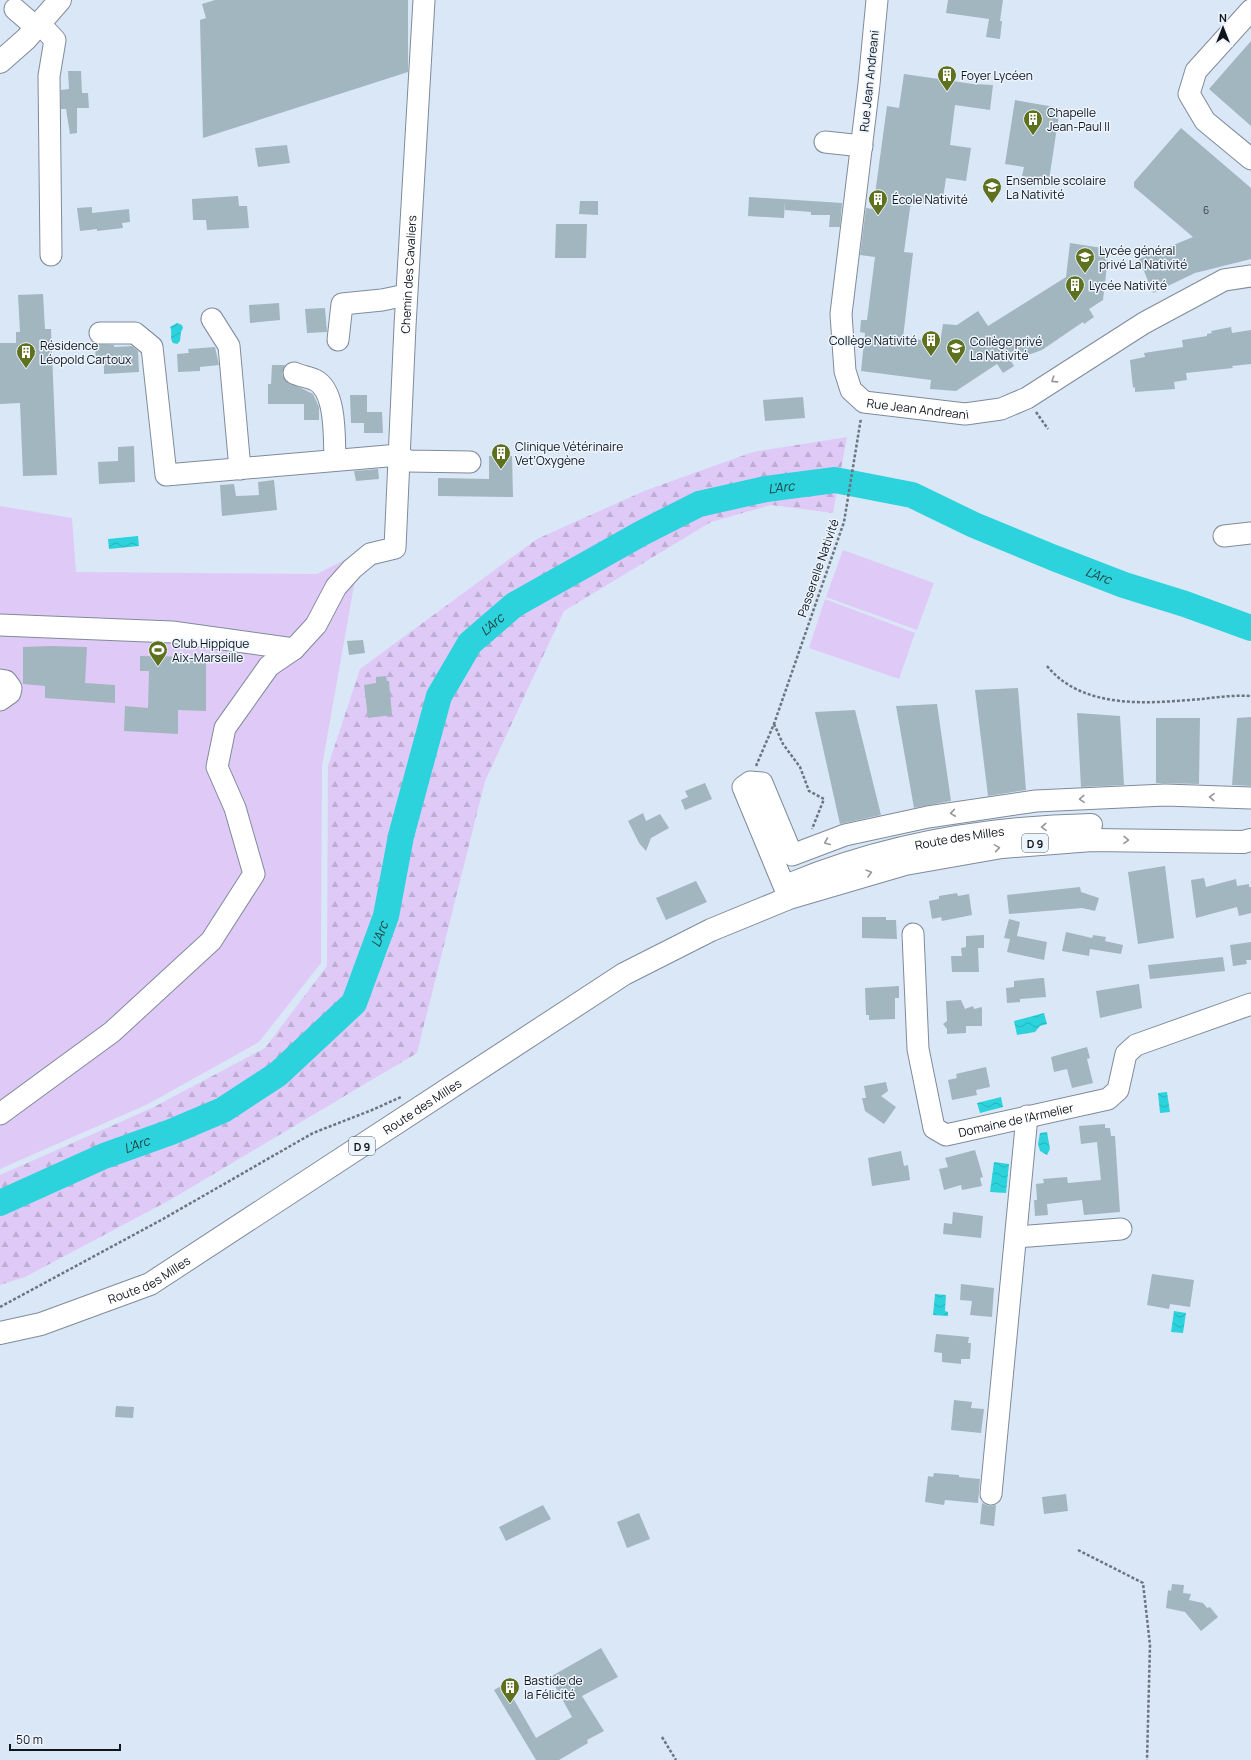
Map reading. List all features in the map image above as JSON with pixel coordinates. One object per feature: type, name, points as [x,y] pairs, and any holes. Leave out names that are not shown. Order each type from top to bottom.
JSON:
[{"type":"main road","points":[[0,62],[26,39],[60,0]]},
{"type":"main road","name":"Route des Milles","points":[[0,1333],[41,1324],[150,1284],[624,974],[795,889],[905,864],[1002,847],[1092,840],[1249,838]]},
{"type":"street","name":"Chemin des Cavaliers","points":[[294,649],[316,625],[336,587],[352,569],[370,554],[395,548],[406,295],[424,0]]},
{"type":"street","name":"Rue Jean Andreani","points":[[877,0],[862,146],[842,314],[845,372],[851,390],[864,402],[965,414],[1001,409],[1027,398],[1144,322],[1224,280],[1251,276]]},
{"type":"street","points":[[15,9],[30,22],[40,24],[55,40],[49,76],[51,256]]},
{"type":"street","points":[[1251,10],[1196,71],[1189,94],[1205,121],[1251,160]]},
{"type":"street","points":[[825,142],[862,146]]},
{"type":"street","points":[[338,340],[342,304],[382,300],[406,295]]},
{"type":"street","points":[[212,319],[229,346],[240,469]]},
{"type":"street","points":[[100,333],[135,333],[152,347],[166,475],[399,455],[408,461],[470,462]]},
{"type":"street","points":[[294,373],[316,380],[329,394],[332,409],[335,460]]},
{"type":"street","points":[[1224,536],[1251,533]]},
{"type":"street","points":[[0,625],[172,632],[294,649]]},
{"type":"street","points":[[0,1114],[112,1032],[211,941],[254,874],[235,808],[217,767],[225,728],[269,666],[294,649]]},
{"type":"street","points":[[0,680],[6,681],[11,688],[10,693],[0,700]]},
{"type":"street","points":[[750,782],[762,783],[792,856],[795,889],[743,787],[750,782]]},
{"type":"street","points":[[792,856],[845,835],[875,828],[928,817],[1036,801],[1165,794],[1251,798]]},
{"type":"street","name":"Domaine de l'Armelier","points":[[913,934],[918,1049],[934,1128],[946,1135],[1108,1099],[1118,1090],[1126,1054],[1136,1045],[1251,1004]]},
{"type":"street","points":[[991,1494],[1027,1116]]},
{"type":"street","points":[[1016,1237],[1121,1228]]},
{"type":"path","name":"Passerelle Nativité","points":[[750,782],[774,724],[844,522],[862,413]]},
{"type":"path","points":[[1047,666],[1059,679],[1065,683],[1090,695],[1105,700],[1126,702],[1159,702],[1231,696],[1251,696]]},
{"type":"path","points":[[774,724],[782,744],[800,767],[809,791],[824,799],[805,844],[813,848]]},
{"type":"path","points":[[0,1307],[156,1223],[312,1133],[372,1110],[406,1094]]},
{"type":"path","points":[[1078,1550],[1143,1582],[1150,1645],[1147,1760]]},
{"type":"path","points":[[662,1737],[676,1760]]},
{"type":"green space","points":[[847,437],[833,513],[771,505],[711,522],[564,611],[485,781],[417,1053],[170,1200],[25,1277],[0,1285],[0,1175],[152,1108],[265,1048],[327,966],[328,766],[360,669],[537,539],[644,491],[753,452]]},
{"type":"green space","points":[[0,506],[72,518],[76,572],[317,574],[385,539],[389,559],[356,574],[322,766],[321,963],[259,1042],[148,1104],[0,1169]]},
{"type":"green space","points":[[843,550],[934,583],[917,630],[826,597]]},
{"type":"green space","points":[[825,599],[915,633],[899,679],[809,648]]},
{"type":"water","points":[[177,323],[182,325],[183,328],[180,341],[177,344],[173,343],[172,341],[170,327]]},
{"type":"water","points":[[138,536],[139,546],[109,549],[108,539]]},
{"type":"water","points":[[1044,1013],[1047,1024],[1040,1026],[1035,1032],[1017,1035],[1014,1021]]},
{"type":"water","points":[[1167,1092],[1170,1112],[1160,1113],[1158,1093]]},
{"type":"water","points":[[1001,1097],[1003,1107],[980,1113],[977,1103]]},
{"type":"water","points":[[1047,1132],[1050,1149],[1047,1155],[1040,1151],[1038,1144],[1040,1133]]},
{"type":"water","points":[[994,1162],[1009,1164],[1006,1193],[990,1192]]},
{"type":"water","points":[[935,1294],[946,1295],[945,1311],[948,1312],[948,1316],[933,1315]]},
{"type":"water","points":[[1174,1311],[1186,1313],[1183,1333],[1171,1332]]},
{"type":"building","points":[[215,0],[408,0],[408,72],[203,138],[200,20],[206,18],[202,4]]},
{"type":"building","points":[[948,0],[1003,0],[1000,21],[1002,21],[1000,39],[986,37],[989,19],[946,13]]},
{"type":"building","points":[[1251,41],[1251,126],[1209,89]]},
{"type":"building","points":[[68,71],[81,71],[82,93],[88,93],[89,108],[77,108],[77,133],[70,134],[66,109],[61,109],[61,90],[69,89]]},
{"type":"building","points":[[904,74],[973,84],[993,85],[990,110],[955,105],[950,145],[971,148],[966,181],[946,178],[942,205],[911,201],[904,252],[913,253],[903,338],[940,342],[943,324],[957,325],[978,311],[988,326],[1066,277],[1070,243],[1109,249],[1103,300],[1089,309],[1094,317],[1084,324],[1083,322],[1042,350],[1011,361],[1014,366],[1003,373],[997,364],[956,391],[930,389],[931,380],[861,371],[865,333],[860,332],[861,320],[867,320],[875,257],[860,255],[866,208],[873,209],[887,106],[899,108]]},
{"type":"building","name":"Chapelle Jean-Paul II","points":[[1015,100],[1060,108],[1049,180],[1022,176],[1024,167],[1005,164]]},
{"type":"building","points":[[1181,128],[1251,188],[1251,259],[1195,273],[1153,293],[1139,259],[1193,237],[1134,187],[1134,182]]},
{"type":"building","points":[[287,145],[290,163],[258,167],[255,148]]},
{"type":"building","points":[[238,196],[239,206],[247,206],[249,228],[207,230],[206,220],[193,220],[192,199]]},
{"type":"building","points":[[749,197],[842,203],[840,227],[829,227],[830,215],[811,215],[811,212],[785,210],[785,202],[784,218],[748,216]]},
{"type":"building","points":[[580,201],[598,201],[598,215],[579,214]]},
{"type":"building","points":[[92,207],[92,213],[129,209],[130,222],[122,223],[123,228],[80,231],[77,208]]},
{"type":"building","points":[[556,224],[587,224],[586,258],[555,258]]},
{"type":"building","name":"Résidence Léopold Cartoux","points":[[43,294],[45,329],[51,329],[57,475],[23,476],[20,403],[0,404],[0,343],[16,343],[16,332],[20,332],[18,295]]},
{"type":"building","points":[[279,303],[280,320],[250,323],[249,305]]},
{"type":"building","points":[[325,308],[327,332],[307,333],[305,309]]},
{"type":"building","points":[[1231,327],[1232,333],[1251,330],[1251,364],[1232,366],[1233,368],[1186,373],[1187,380],[1174,382],[1175,389],[1135,392],[1135,387],[1133,388],[1130,360],[1145,357],[1144,353],[1183,347],[1182,340],[1207,336],[1207,334],[1212,333],[1211,331]]},
{"type":"building","points":[[95,344],[114,345],[114,347],[132,346],[138,351],[139,372],[104,374],[104,365],[96,365]]},
{"type":"building","points":[[215,347],[219,365],[200,367],[200,371],[178,372],[177,354],[189,353],[188,349]]},
{"type":"building","points":[[272,365],[285,365],[282,374],[285,380],[313,394],[319,407],[319,420],[304,420],[304,404],[268,404],[268,384],[271,384]]},
{"type":"building","points":[[350,395],[367,395],[367,412],[382,412],[383,433],[364,433],[364,423],[351,423]]},
{"type":"building","points":[[803,397],[805,418],[765,421],[763,400]]},
{"type":"building","points":[[134,446],[135,482],[99,484],[98,462],[118,461],[118,447]]},
{"type":"building","points":[[489,456],[512,456],[513,497],[438,496],[438,478],[489,479]]},
{"type":"building","points":[[378,469],[379,479],[356,481],[354,471]]},
{"type":"building","points":[[274,480],[277,510],[222,516],[220,485],[234,484],[236,496],[259,495],[258,482]]},
{"type":"building","points":[[363,640],[365,653],[349,655],[347,641]]},
{"type":"building","points":[[23,647],[87,647],[85,683],[115,685],[115,703],[45,698],[45,686],[23,684]]},
{"type":"building","points":[[140,656],[206,657],[206,711],[178,710],[178,734],[124,731],[125,706],[148,708],[149,671],[140,671]]},
{"type":"building","points":[[386,676],[387,681],[389,681],[392,715],[368,718],[364,685],[376,683],[376,677]]},
{"type":"building","points":[[1018,688],[1026,790],[988,796],[975,690]]},
{"type":"building","points":[[937,704],[951,801],[914,808],[896,706]]},
{"type":"building","points":[[855,710],[881,815],[840,824],[815,712]]},
{"type":"building","points":[[1077,713],[1120,716],[1124,785],[1081,787]]},
{"type":"building","points":[[1251,717],[1251,786],[1232,785],[1237,718]]},
{"type":"building","points":[[1156,718],[1200,718],[1199,784],[1156,783]]},
{"type":"building","points":[[705,783],[712,799],[685,810],[681,800],[688,797],[685,791]]},
{"type":"building","points":[[643,813],[646,821],[660,814],[669,828],[651,838],[646,851],[639,843],[628,821]]},
{"type":"building","points":[[1165,866],[1174,938],[1138,944],[1128,872]]},
{"type":"building","points":[[1204,878],[1206,887],[1236,879],[1237,886],[1249,884],[1249,887],[1251,887],[1251,913],[1239,916],[1237,907],[1196,918],[1191,880]]},
{"type":"building","points":[[696,881],[707,902],[666,920],[656,898]]},
{"type":"building","points":[[1080,887],[1081,892],[1099,898],[1095,911],[1082,908],[1009,914],[1007,895]]},
{"type":"building","points":[[957,893],[958,896],[969,894],[972,915],[942,921],[941,917],[932,919],[929,901],[939,899],[939,896]]},
{"type":"building","points":[[862,917],[886,917],[886,920],[896,920],[897,939],[862,938]]},
{"type":"building","points":[[1009,919],[1020,922],[1017,936],[1047,942],[1044,960],[1007,952],[1010,939],[1004,938]]},
{"type":"building","points":[[1066,932],[1092,938],[1093,935],[1106,937],[1105,941],[1123,945],[1121,954],[1090,949],[1089,956],[1062,951]]},
{"type":"building","points":[[984,935],[984,948],[978,948],[979,972],[952,972],[951,956],[962,956],[961,948],[966,947],[966,936]]},
{"type":"building","points":[[1251,942],[1251,960],[1246,960],[1247,964],[1233,966],[1230,945]]},
{"type":"building","points":[[1223,957],[1225,971],[1150,979],[1148,965]]},
{"type":"building","points":[[1044,978],[1046,997],[1020,999],[1020,1002],[1007,1003],[1006,988],[1014,987],[1014,981]]},
{"type":"building","points":[[1139,984],[1142,1008],[1100,1018],[1096,991]]},
{"type":"building","points":[[899,986],[899,998],[895,998],[895,1019],[869,1020],[869,1015],[866,1015],[865,988]]},
{"type":"building","points":[[961,1000],[965,1009],[973,1006],[974,1009],[982,1007],[982,1026],[966,1026],[966,1033],[947,1034],[947,1029],[943,1024],[947,1021],[946,1001]]},
{"type":"building","points":[[1087,1047],[1090,1058],[1087,1059],[1093,1083],[1072,1088],[1067,1069],[1054,1072],[1051,1057]]},
{"type":"building","points":[[986,1067],[990,1087],[976,1090],[977,1095],[952,1100],[948,1080],[957,1078],[956,1074]]},
{"type":"building","points":[[886,1082],[888,1091],[881,1096],[896,1107],[884,1124],[865,1111],[862,1098],[866,1098],[864,1086]]},
{"type":"building","points":[[1105,1124],[1105,1128],[1110,1128],[1111,1136],[1115,1136],[1120,1212],[1084,1215],[1082,1200],[1047,1204],[1048,1215],[1035,1216],[1034,1200],[1037,1200],[1036,1184],[1044,1183],[1043,1179],[1067,1177],[1068,1183],[1101,1180],[1097,1142],[1081,1144],[1079,1126]]},
{"type":"building","points":[[975,1150],[983,1177],[980,1178],[982,1186],[962,1190],[961,1185],[944,1190],[939,1169],[948,1167],[945,1158]]},
{"type":"building","points":[[901,1151],[904,1166],[908,1165],[910,1180],[872,1186],[868,1158]]},
{"type":"building","points":[[953,1212],[983,1216],[981,1238],[943,1234],[944,1223],[952,1224]]},
{"type":"building","points":[[1152,1274],[1194,1280],[1190,1307],[1170,1304],[1169,1309],[1147,1305]]},
{"type":"building","points":[[961,1284],[994,1288],[992,1317],[970,1315],[972,1301],[960,1300]]},
{"type":"building","points":[[936,1334],[969,1337],[968,1343],[971,1343],[970,1359],[961,1359],[961,1364],[942,1362],[942,1353],[934,1352]]},
{"type":"building","points":[[954,1400],[972,1402],[971,1408],[984,1409],[981,1433],[951,1430]]},
{"type":"building","points":[[116,1406],[134,1407],[133,1418],[115,1417]]},
{"type":"building","points":[[934,1473],[959,1475],[959,1477],[980,1479],[978,1503],[945,1500],[944,1505],[925,1502],[928,1476],[933,1477]]},
{"type":"building","points":[[1066,1494],[1068,1511],[1044,1514],[1042,1497]]},
{"type":"building","points":[[982,1503],[989,1506],[996,1505],[994,1526],[980,1524]]},
{"type":"building","points":[[543,1505],[551,1519],[506,1541],[499,1527]]},
{"type":"building","points":[[639,1513],[650,1539],[627,1548],[617,1522]]},
{"type":"building","points":[[1172,1584],[1184,1585],[1183,1593],[1191,1594],[1189,1600],[1203,1603],[1207,1608],[1210,1607],[1218,1617],[1201,1631],[1185,1612],[1166,1608],[1168,1590],[1171,1591]]},
{"type":"building","name":"Bastide de la Félicité","points":[[601,1648],[618,1677],[582,1696],[604,1731],[587,1740],[588,1743],[559,1760],[536,1760],[494,1690],[505,1684],[536,1738],[572,1717],[550,1677]]},
{"type":"waterway","name":"L'Arc","points":[[0,1203],[104,1156],[171,1132],[223,1110],[278,1074],[354,1003],[386,916],[401,836],[439,696],[470,643],[514,605],[642,533],[699,504],[766,489],[835,480],[912,495],[974,525],[1054,558],[1124,585],[1185,604],[1251,628]]},
{"type":"place","name":"Foyer Lycéen","points":[[947,92]]},
{"type":"place","name":"Chapelle Jean-Paul II","points":[[1033,136]]},
{"type":"place","name":"Ensemble scolaire La Nativité","points":[[992,204]]},
{"type":"place","name":"École Nativité","points":[[878,216]]},
{"type":"place","name":"Lycée général privé La Nativité","points":[[1085,274]]},
{"type":"place","name":"Lycée Nativité","points":[[1075,302]]},
{"type":"place","name":"Collège Nativité","points":[[931,357]]},
{"type":"place","name":"Collège privé La Nativité","points":[[956,365]]},
{"type":"place","name":"Résidence Léopold Cartoux","points":[[26,369]]},
{"type":"place","name":"Clinique Vétérinaire Vet’Oxygène","points":[[501,470]]},
{"type":"place","name":"Club Hippique Aix-Marseille","points":[[158,667]]},
{"type":"place","name":"Bastide de la Félicité","points":[[510,1704]]}]
